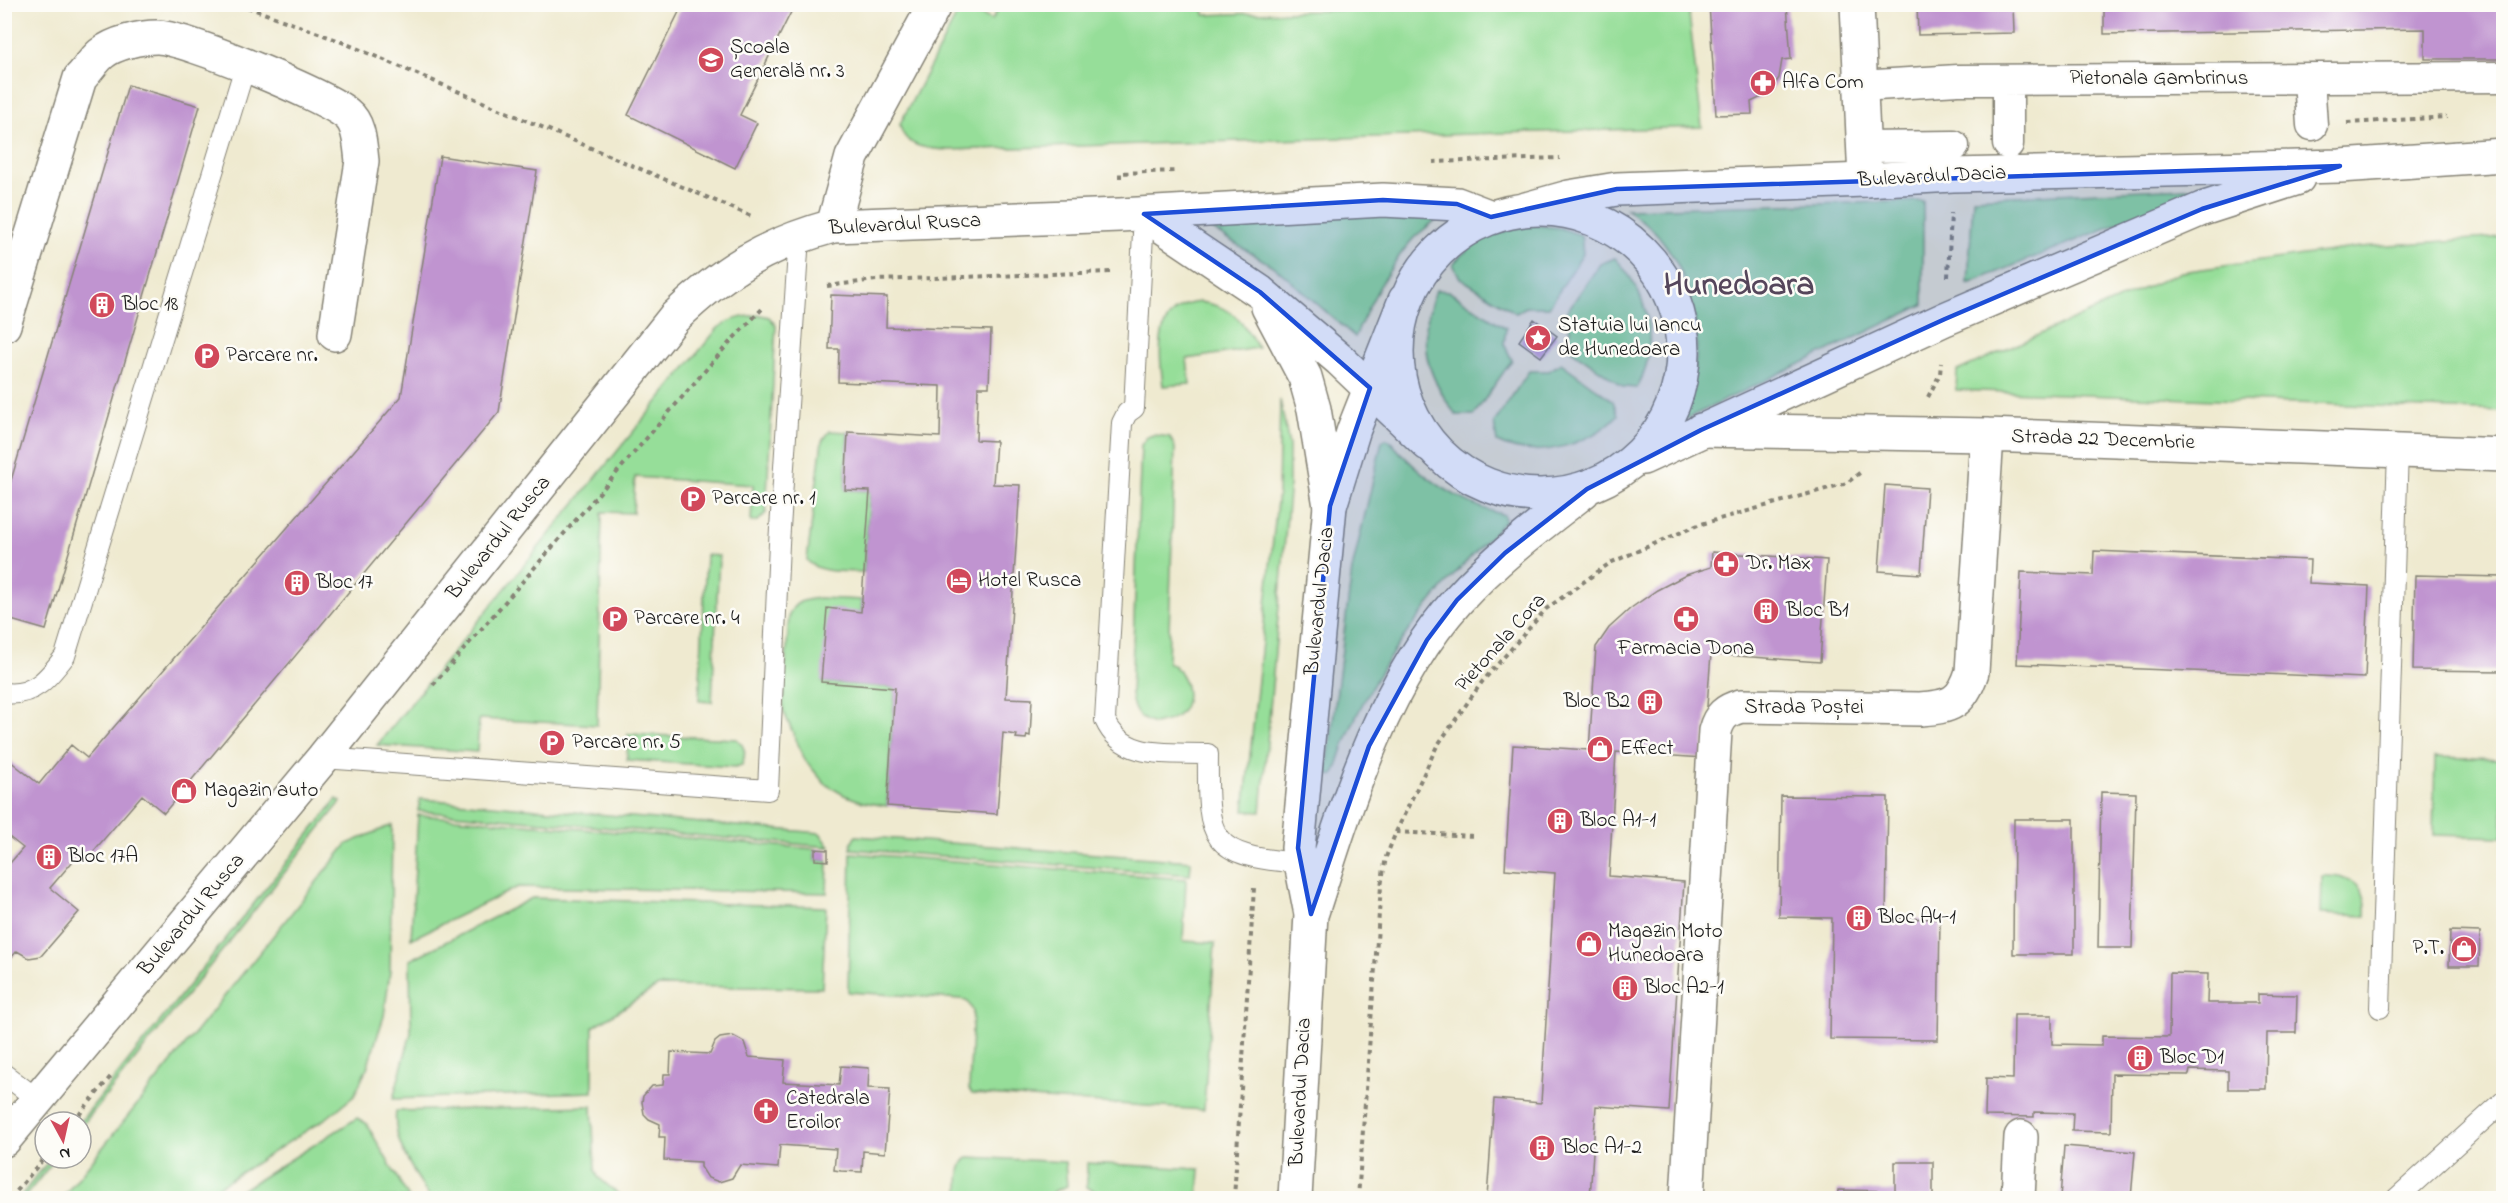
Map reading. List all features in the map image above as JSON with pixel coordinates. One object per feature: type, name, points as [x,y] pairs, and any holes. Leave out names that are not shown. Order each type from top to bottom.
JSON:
[{"type":"street","points":[[833,226],[852,158],[935,4]]},
{"type":"street","points":[[1857,4],[1865,180]]},
{"type":"street","points":[[4,325],[80,78],[102,53],[138,40],[158,37],[185,43],[322,98],[350,115],[359,136],[362,161],[334,334]]},
{"type":"street","name":"Pietonala Gambrinus","points":[[1860,86],[1958,80],[2504,77]]},
{"type":"street","points":[[2309,78],[2312,125]]},
{"type":"street","points":[[2008,80],[2008,144]]},
{"type":"street","points":[[1863,147],[1954,160]]},
{"type":"street","name":"Bulevardul Dacia","points":[[1526,209],[1569,197],[1617,189],[1865,180],[1954,160],[2340,166],[2504,155]]},
{"type":"street","name":"Bulevardul Dacia","points":[[1632,464],[1701,430],[1945,319],[2202,209],[2265,187],[2340,166]]},
{"type":"street","name":"Bulevardul Rusca","points":[[4,1140],[323,758],[674,318],[701,292],[732,269],[765,249],[833,226],[1144,214],[1383,200],[1457,204],[1491,217]]},
{"type":"street","points":[[1144,214],[1260,292],[1340,360],[1428,444],[1461,473],[1501,490],[1544,496],[1587,489],[1611,478],[1632,464],[1660,433],[1678,396],[1685,355],[1679,314],[1662,276],[1636,245],[1608,225],[1574,211],[1526,209],[1491,217],[1464,230],[1439,250],[1420,273],[1406,300],[1397,337],[1397,375],[1408,411],[1428,444]]},
{"type":"street","points":[[1260,292],[1305,377],[1314,409],[1330,506]]},
{"type":"street","name":"Bulevardul Dacia","points":[[1295,1198],[1311,914],[1298,848],[1330,506],[1354,429],[1406,300]]},
{"type":"street","name":"Strada 22 Decembrie","points":[[1701,430],[1987,435],[2504,455]]},
{"type":"street","name":"Strada Poștei","points":[[1687,1198],[1715,731],[1719,719],[1730,709],[1741,706],[1920,710],[1942,708],[1954,702],[1966,691],[1972,672],[1987,435]]},
{"type":"street","name":"Bulevardul Dacia","points":[[1311,914],[1369,746],[1398,689],[1427,640],[1457,600],[1505,553],[1587,489]]},
{"type":"street","points":[[2018,1198],[2021,1137]]},
{"type":"lane","points":[[4,693],[13,694],[37,688],[65,656],[245,67]]},
{"type":"lane","points":[[1144,214],[1134,408],[1127,413],[1122,423],[1105,720],[1111,733],[1122,744],[1136,750],[1208,754],[1208,799],[1212,828],[1220,842],[1237,853],[1256,859],[1301,863]]},
{"type":"lane","points":[[323,758],[768,790],[799,236]]},
{"type":"lane","points":[[2380,1008],[2398,450]]},
{"type":"lane","points":[[4,1074],[37,1099]]},
{"type":"lane","points":[[2397,1198],[2504,1101]]},
{"type":"path","points":[[239,4],[337,40],[799,236]]},
{"type":"path","points":[[1923,404],[1940,374],[1954,160]]},
{"type":"path","points":[[429,690],[757,312],[795,291],[876,280],[1117,272]]},
{"type":"path","name":"Pietonala Cora","points":[[1358,1198],[1381,886],[1386,857],[1437,746],[1482,682],[1546,609],[1610,563],[1698,525],[1847,483],[1864,469]]},
{"type":"path","points":[[1396,832],[1474,836]]},
{"type":"path","points":[[1234,1198],[1256,859]]},
{"type":"path","points":[[83,1110],[119,1066]]},
{"type":"path","points":[[11,1198],[34,1170]]},
{"type":"highlighted area","points":[[2340,166],[2202,209],[1945,319],[1701,430],[1587,489],[1505,553],[1457,600],[1427,640],[1369,746],[1311,914],[1298,848],[1330,506],[1370,388],[1260,292],[1144,214],[1383,200],[1457,204],[1491,217],[1617,189]]},
{"type":"green space","points":[[1001,4],[1203,5],[1204,15],[1475,5],[1688,5],[1702,127],[948,150],[925,148],[911,143],[902,132],[900,124],[962,5],[992,20]]},
{"type":"green space","points":[[2190,189],[2191,194],[1968,284],[1973,198]]},
{"type":"green space","points":[[1923,201],[1923,305],[1671,426],[1690,386],[1696,361],[1695,322],[1691,302],[1685,283],[1668,248],[1653,230],[1627,209]]},
{"type":"green space","points":[[1435,211],[1436,219],[1412,240],[1387,274],[1355,337],[1276,268],[1198,221]]},
{"type":"green space","points":[[1533,225],[1560,228],[1581,235],[1583,254],[1549,307],[1526,307],[1516,313],[1460,278],[1453,264],[1470,248],[1499,233]]},
{"type":"green space","points":[[2503,237],[2503,411],[1956,390],[1957,371],[2181,272],[2360,247]]},
{"type":"green space","points":[[1615,258],[1636,287],[1647,320],[1648,354],[1637,388],[1624,387],[1570,349],[1570,329],[1563,317],[1600,264]]},
{"type":"green space","points":[[1436,290],[1448,291],[1506,328],[1504,344],[1512,360],[1474,415],[1456,415],[1445,400],[1431,370],[1425,340],[1426,325]]},
{"type":"green space","points":[[1200,302],[1220,307],[1235,316],[1258,348],[1187,359],[1190,384],[1163,386],[1160,359],[1162,332],[1174,312],[1185,305]]},
{"type":"green space","points":[[761,315],[769,317],[776,325],[766,513],[758,521],[751,522],[753,485],[635,477],[633,513],[602,512],[597,725],[479,719],[477,752],[377,745],[718,328],[738,318]]},
{"type":"green space","points":[[1561,363],[1613,401],[1618,415],[1593,435],[1561,447],[1528,450],[1512,448],[1497,442],[1494,423],[1529,371],[1549,371]]},
{"type":"green space","points":[[1280,400],[1289,445],[1289,492],[1261,812],[1244,811],[1278,492]]},
{"type":"green space","points":[[830,431],[848,432],[845,490],[870,491],[864,572],[825,570],[807,560],[822,441]]},
{"type":"green space","points":[[1153,435],[1170,437],[1175,448],[1168,662],[1180,672],[1187,695],[1183,710],[1177,716],[1154,724],[1137,713],[1131,694],[1141,445],[1147,437]]},
{"type":"green space","points":[[1386,439],[1413,466],[1440,486],[1471,503],[1504,515],[1505,521],[1446,584],[1410,628],[1360,708],[1332,776],[1327,774],[1327,769],[1352,570],[1382,441]]},
{"type":"green space","points":[[706,555],[719,556],[712,702],[699,701]]},
{"type":"green space","points":[[819,598],[862,600],[861,612],[822,682],[895,688],[887,806],[863,802],[844,795],[825,784],[805,760],[783,710],[789,615],[797,604]]},
{"type":"green space","points":[[628,734],[737,739],[744,748],[744,757],[742,765],[735,767],[627,760]]},
{"type":"green space","points":[[2435,757],[2503,759],[2503,837],[2433,835]]},
{"type":"green space","points":[[337,799],[341,802],[93,1112],[90,1110]]},
{"type":"green space","points":[[420,799],[820,833],[830,847],[418,811]]},
{"type":"green space","points":[[418,815],[815,849],[815,860],[828,861],[827,893],[518,887],[411,939]]},
{"type":"green space","points":[[392,825],[390,971],[384,1016],[367,1068],[354,1096],[328,1117],[201,1198],[62,1198],[85,1170],[93,1170],[93,1159],[347,844]]},
{"type":"green space","points":[[856,836],[1191,861],[1190,875],[851,849],[851,842]]},
{"type":"green space","points":[[851,853],[1186,879],[1183,941],[1215,943],[1204,1110],[972,1094],[969,1089],[973,1011],[968,1002],[961,999],[848,992]]},
{"type":"green space","points":[[2322,876],[2341,877],[2356,884],[2364,897],[2366,916],[2321,914]]},
{"type":"green space","points":[[532,898],[826,907],[822,988],[658,986],[593,1027],[593,1092],[393,1099],[411,1033],[410,960]]},
{"type":"green space","points":[[592,1106],[595,1169],[598,1177],[623,1198],[430,1198],[401,1146],[396,1123],[396,1111]]},
{"type":"green space","points":[[357,1118],[366,1123],[409,1198],[229,1198]]},
{"type":"green space","points":[[969,1157],[1065,1162],[1067,1186],[1046,1198],[959,1198],[960,1170]]},
{"type":"green space","points":[[1087,1163],[1200,1169],[1198,1198],[1106,1198],[1087,1187]]},
{"type":"green space","points":[[41,1170],[46,1170],[24,1198],[19,1198]]},
{"type":"building","name":"Școala Generală nr. 3","points":[[683,4],[795,4],[740,115],[757,123],[735,168],[628,115]]},
{"type":"building","points":[[1709,4],[1787,4],[1791,59],[1782,60],[1779,78],[1766,95],[1751,102],[1752,114],[1716,115]]},
{"type":"building","points":[[1917,4],[2013,4],[2014,33],[1918,35]]},
{"type":"building","points":[[2104,4],[2504,4],[2504,59],[2425,59],[2425,29],[2104,34]]},
{"type":"building","name":"Bloc 18","points":[[128,85],[200,106],[46,630],[4,618],[4,504]]},
{"type":"building","points":[[440,156],[537,171],[499,412],[164,813],[142,795],[92,853],[73,861],[50,888],[79,912],[41,956],[29,958],[17,951],[4,966],[4,870],[23,848],[4,833],[4,767],[10,761],[39,784],[71,745],[87,758],[401,397]]},
{"type":"building","points":[[831,295],[887,297],[886,327],[991,330],[989,387],[978,387],[976,440],[996,441],[993,484],[1020,485],[1006,698],[1032,699],[1030,736],[1027,735],[1026,739],[1016,738],[1017,735],[1003,733],[997,814],[887,806],[895,688],[821,682],[827,608],[861,612],[870,491],[845,490],[848,432],[940,437],[941,386],[838,382],[839,349],[829,349]]},
{"type":"building","points":[[1534,319],[1557,336],[1541,357],[1519,341]]},
{"type":"building","points":[[1885,485],[1927,488],[1921,574],[1879,571]]},
{"type":"building","points":[[2094,551],[2310,560],[2309,583],[2369,586],[2365,678],[2017,664],[2021,572],[2093,575]]},
{"type":"building","points":[[1712,552],[1827,560],[1820,662],[1711,654],[1703,758],[1616,752],[1609,876],[1684,882],[1669,1111],[1596,1106],[1590,1198],[1487,1198],[1494,1099],[1541,1103],[1555,873],[1505,869],[1513,745],[1589,750],[1596,647],[1609,628],[1631,608],[1657,590],[1686,575],[1711,567]]},
{"type":"building","points":[[2415,575],[2504,577],[2504,671],[2413,670]]},
{"type":"building","points":[[2101,792],[2136,793],[2132,948],[2098,948]]},
{"type":"building","name":"Bloc A4-1","points":[[1781,796],[1888,797],[1886,918],[1940,919],[1938,1040],[1830,1039],[1832,918],[1779,917]]},
{"type":"building","points":[[2014,819],[2074,819],[2074,954],[2013,954]]},
{"type":"building","points":[[815,849],[828,850],[828,861],[815,860]]},
{"type":"building","name":"P.T.","points":[[2450,931],[2480,932],[2479,966],[2449,966]]},
{"type":"building","name":"Bloc D1","points":[[2170,973],[2208,974],[2207,1003],[2258,1003],[2258,994],[2297,995],[2296,1033],[2267,1033],[2266,1089],[2228,1089],[2228,1071],[2190,1070],[2189,1075],[2112,1074],[2111,1132],[2072,1131],[2073,1113],[2034,1112],[2034,1117],[1985,1116],[1986,1078],[2013,1079],[2014,1015],[2052,1015],[2052,1044],[2102,1045],[2102,1036],[2169,1037]]},
{"type":"building","name":"Catedrala Eroilor","points":[[733,1036],[744,1042],[749,1057],[785,1060],[783,1082],[839,1085],[841,1066],[869,1068],[868,1088],[890,1089],[885,1153],[863,1151],[862,1172],[841,1171],[834,1170],[836,1149],[780,1145],[778,1168],[740,1165],[732,1178],[719,1182],[708,1178],[701,1167],[701,1162],[664,1160],[665,1137],[659,1137],[660,1124],[644,1114],[643,1096],[652,1086],[663,1085],[664,1074],[670,1074],[671,1052],[710,1054],[715,1042],[720,1038]]},
{"type":"building","points":[[2064,1146],[2135,1152],[2131,1198],[2060,1198]]},
{"type":"building","points":[[1895,1162],[1933,1162],[1933,1198],[1837,1198],[1838,1190],[1895,1191]]},
{"type":"place","name":"Școala Generală nr. 3","points":[[711,60]]},
{"type":"place","name":"Alfa Com","points":[[1763,83]]},
{"type":"place","name":"Bloc 18","points":[[102,305]]},
{"type":"place","name":"Statuia lui Iancu de Hunedoara","points":[[1538,338]]},
{"type":"place","name":"Parcare nr.","points":[[207,356]]},
{"type":"place","name":"Parcare nr. 1","points":[[693,499]]},
{"type":"place","name":"Dr. Max","points":[[1726,564]]},
{"type":"place","name":"Hotel Rusca","points":[[959,581]]},
{"type":"place","name":"Bloc 17","points":[[297,583]]},
{"type":"place","name":"Bloc B1","points":[[1766,611]]},
{"type":"place","name":"Parcare nr. 4","points":[[615,619]]},
{"type":"place","name":"Farmacia Dona","points":[[1686,619]]},
{"type":"place","name":"Bloc B2","points":[[1650,702]]},
{"type":"place","name":"Parcare nr. 5","points":[[552,743]]},
{"type":"place","name":"Effect","points":[[1600,749]]},
{"type":"place","name":"Magazin auto","points":[[184,791]]},
{"type":"place","name":"Bloc A1-1","points":[[1560,821]]},
{"type":"place","name":"Bloc 17A","points":[[49,857]]},
{"type":"place","name":"Bloc A4-1","points":[[1859,918]]},
{"type":"place","name":"Magazin Moto Hunedoara","points":[[1589,944]]},
{"type":"place","name":"P.T.","points":[[2464,949]]},
{"type":"place","name":"Bloc A2-1","points":[[1625,988]]},
{"type":"place","name":"Bloc D1","points":[[2140,1058]]},
{"type":"place","name":"Catedrala Eroilor","points":[[766,1111]]},
{"type":"place","name":"Bloc A1-2","points":[[1542,1148]]},
{"type":"district","name":"Hunedoara","points":[[1739,286]]}]
